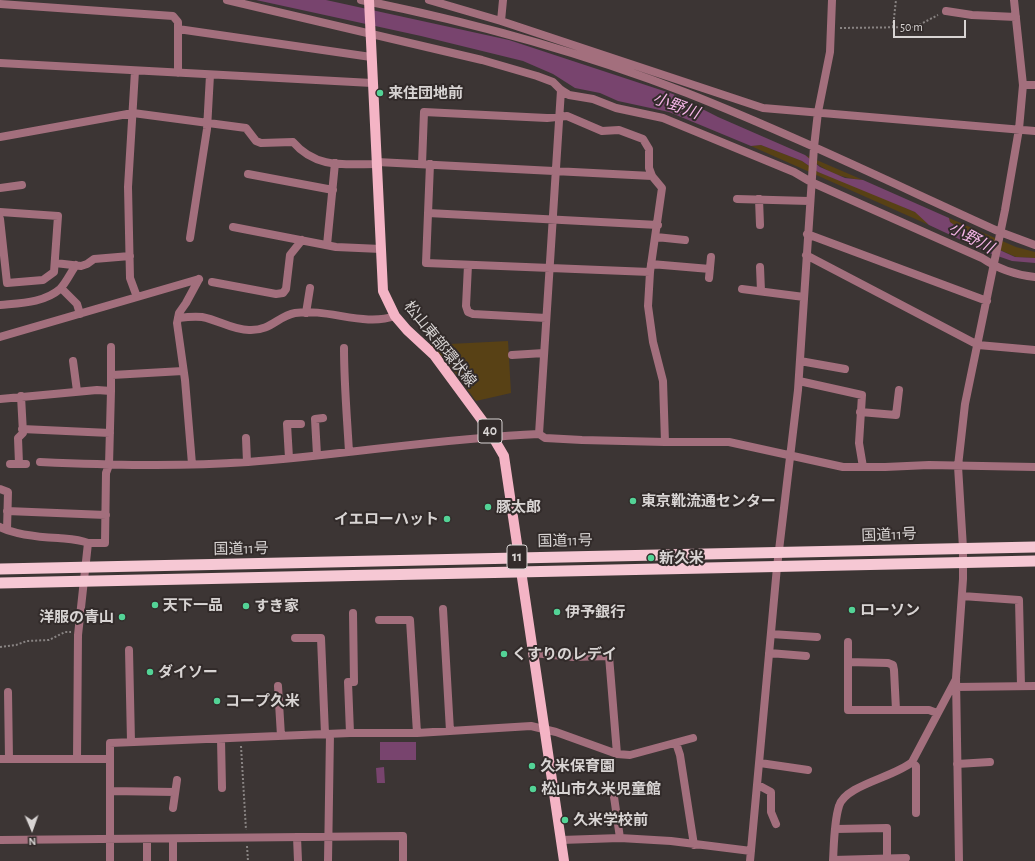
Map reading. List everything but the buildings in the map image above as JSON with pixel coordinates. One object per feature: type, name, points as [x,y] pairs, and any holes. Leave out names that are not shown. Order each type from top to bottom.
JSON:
[{"type":"highway","name":"国道11号","points":[[0,569],[1035,547]]},
{"type":"highway","name":"国道11号","points":[[0,583],[1035,561]]},
{"type":"main road","name":"松山東部環状線","points":[[367,1],[370,31],[383,291],[395,316],[407,330],[434,355],[493,436],[504,456],[564,861]]},
{"type":"street","points":[[227,0],[370,31],[482,60],[553,82],[560,90],[569,95],[593,99],[616,108],[663,118],[794,172],[994,264],[1035,277]]},
{"type":"street","points":[[429,0],[502,21],[754,106],[1035,131]]},
{"type":"street","points":[[502,21],[503,0]]},
{"type":"street","points":[[750,861],[777,567],[799,381],[809,201],[818,112],[830,52],[832,0]]},
{"type":"street","points":[[959,861],[956,678],[962,596],[963,548],[958,466],[965,404],[1000,233],[1024,85],[1014,0]]},
{"type":"street","points":[[367,1],[504,33],[603,63],[686,93],[1000,233],[1035,245]]},
{"type":"street","points":[[0,4],[168,15],[177,18],[178,73]]},
{"type":"street","points":[[946,11],[972,15],[1016,17]]},
{"type":"street","points":[[178,29],[371,57]]},
{"type":"street","points":[[0,63],[372,83]]},
{"type":"street","points":[[135,71],[128,187],[130,278],[137,297]]},
{"type":"street","points":[[190,238],[207,123],[210,75]]},
{"type":"street","points":[[1024,85],[1035,85]]},
{"type":"street","points":[[539,434],[560,90]]},
{"type":"street","points":[[665,442],[663,381],[653,342],[648,306],[651,268],[662,188],[652,176],[649,168],[649,149],[644,140],[618,130],[602,131],[567,116],[547,118],[424,112],[428,213],[426,263],[549,269],[651,268],[710,269]]},
{"type":"street","points":[[0,137],[133,113],[246,128],[256,141],[261,143],[293,142],[300,151],[313,159],[335,163],[426,164],[652,176]]},
{"type":"street","points":[[327,245],[335,163]]},
{"type":"street","points":[[248,174],[333,190]]},
{"type":"street","points":[[0,188],[22,185]]},
{"type":"street","points":[[737,198],[809,201]]},
{"type":"street","points":[[759,199],[760,225]]},
{"type":"street","points":[[0,212],[58,216],[54,272],[43,280],[7,283],[0,218]]},
{"type":"street","points":[[428,213],[658,225]]},
{"type":"street","points":[[233,227],[327,245],[381,249]]},
{"type":"street","points":[[807,234],[987,301]]},
{"type":"street","points":[[656,236],[685,240]]},
{"type":"street","points":[[212,282],[276,294],[283,293],[286,289],[290,255],[302,240]]},
{"type":"street","points":[[806,255],[978,344],[1035,350]]},
{"type":"street","points":[[55,263],[76,265],[87,264],[94,259],[130,256]]},
{"type":"street","points":[[709,278],[711,257]]},
{"type":"street","points":[[0,305],[27,303],[48,297],[61,288],[76,265]]},
{"type":"street","points":[[468,265],[466,306],[468,312],[473,314],[546,318]]},
{"type":"street","points":[[760,267],[761,292]]},
{"type":"street","points":[[0,337],[199,279],[178,318],[178,334],[192,464]]},
{"type":"street","points":[[61,288],[77,304],[80,314]]},
{"type":"street","points":[[306,313],[310,288]]},
{"type":"street","points":[[742,289],[804,297]]},
{"type":"street","points":[[178,318],[203,317],[228,327],[257,330],[266,328],[293,314],[306,313],[383,320],[395,316]]},
{"type":"street","points":[[0,489],[8,492],[7,512],[3,529],[46,537],[82,540],[88,543],[105,543],[106,473],[109,465],[112,375],[111,347]]},
{"type":"street","points":[[344,348],[344,386],[346,396],[349,452]]},
{"type":"street","points":[[512,355],[544,353]]},
{"type":"street","points":[[73,361],[77,391]]},
{"type":"street","points":[[800,361],[845,369]]},
{"type":"street","points":[[112,375],[183,371]]},
{"type":"street","points":[[799,381],[862,395],[859,444],[864,467]]},
{"type":"street","points":[[860,412],[896,415],[902,399],[899,390]]},
{"type":"street","points":[[0,399],[77,391],[111,391]]},
{"type":"street","points":[[18,464],[18,438],[23,433],[21,396]]},
{"type":"street","points":[[317,455],[315,419],[323,418]]},
{"type":"street","points":[[290,458],[287,424],[301,424]]},
{"type":"street","points":[[22,429],[110,433]]},
{"type":"street","points":[[40,462],[160,466],[247,462],[493,436],[539,434],[545,438],[665,442],[729,442],[843,466],[864,467],[928,464],[1035,467]]},
{"type":"street","points":[[246,438],[247,462]]},
{"type":"street","points":[[7,512],[106,515]]},
{"type":"street","points":[[77,759],[78,631],[88,543]]},
{"type":"street","points":[[962,596],[1019,600],[1021,686]]},
{"type":"street","points":[[443,609],[450,731]]},
{"type":"street","points":[[350,734],[348,682],[354,682],[353,613]]},
{"type":"street","points":[[379,620],[410,620],[417,733]]},
{"type":"street","points":[[771,634],[817,638]]},
{"type":"street","points":[[296,638],[321,638],[328,734],[328,861]]},
{"type":"street","points":[[848,642],[848,710],[929,710],[938,713]]},
{"type":"street","points":[[129,650],[132,742]]},
{"type":"street","points":[[533,653],[573,657],[609,656],[617,754]]},
{"type":"street","points":[[770,653],[806,656]]},
{"type":"street","points":[[848,662],[888,663],[893,665],[896,710]]},
{"type":"street","points":[[906,858],[833,861],[839,804],[845,796],[855,790],[905,769],[912,762],[956,678]]},
{"type":"street","points":[[278,686],[281,736]]},
{"type":"street","points":[[956,687],[1035,686]]},
{"type":"street","points":[[8,692],[4,759],[110,759]]},
{"type":"street","points":[[110,861],[110,743],[328,734],[417,733],[513,726],[544,729],[617,754],[641,753],[693,738]]},
{"type":"street","points":[[221,739],[222,788]]},
{"type":"street","points":[[676,743],[680,755],[694,845]]},
{"type":"street","points":[[912,762],[916,766],[916,814]]},
{"type":"street","points":[[957,764],[990,762]]},
{"type":"street","points":[[760,763],[808,770]]},
{"type":"street","points":[[173,808],[177,780]]},
{"type":"street","points":[[758,785],[771,792],[771,812],[776,824]]},
{"type":"street","points":[[620,838],[613,790],[639,787]]},
{"type":"street","points":[[110,791],[175,792]]},
{"type":"street","points":[[836,829],[886,828],[887,859]]},
{"type":"street","points":[[0,840],[247,839],[329,836],[403,836],[403,861]]},
{"type":"street","points":[[297,837],[298,861]]},
{"type":"street","points":[[561,840],[620,838],[671,841],[751,851]]},
{"type":"street","points":[[147,839],[147,861]]},
{"type":"street","points":[[173,839],[173,861]]},
{"type":"path","points":[[892,27],[896,0]]},
{"type":"path","points":[[832,29],[915,27],[946,11]]},
{"type":"path","points":[[0,646],[16,645],[27,641],[49,640],[65,632],[78,631]]},
{"type":"path","points":[[241,738],[248,861]]},
{"type":"shaded area","points":[[761,145],[802,161],[818,172],[854,185],[917,213],[929,225],[751,146]]},
{"type":"shaded area","points":[[805,155],[863,180],[846,177],[832,172]]},
{"type":"shaded area","points":[[949,218],[1016,247],[1035,252],[1035,258],[1016,257],[971,237],[950,222]]},
{"type":"shaded area","points":[[508,341],[511,393],[476,401],[445,359],[430,345]]},
{"type":"water","name":"小野川","points":[[256,0],[326,0],[509,40],[673,94],[718,117],[805,155],[820,167],[845,178],[863,180],[949,218],[950,222],[971,237],[1015,257],[1035,258],[1035,263],[1012,261],[989,253],[929,225],[915,212],[818,172],[802,161],[761,145],[751,146],[669,112],[618,101],[600,93],[575,88],[553,74],[523,61],[421,36]]},
{"type":"water","points":[[380,742],[416,742],[416,760],[380,760]]},
{"type":"water","points":[[384,767],[385,783],[377,783],[376,768]]},
{"type":"place","name":"来住団地前","points":[[380,93]]},
{"type":"place","name":"東京靴流通センター","points":[[633,501]]},
{"type":"place","name":"豚太郎","points":[[488,507]]},
{"type":"place","name":"イエローハット","points":[[447,519]]},
{"type":"place","name":"新久米","points":[[651,558]]},
{"type":"place","name":"天下一品","points":[[155,605]]},
{"type":"place","name":"すき家","points":[[246,606]]},
{"type":"place","name":"ローソン","points":[[852,610]]},
{"type":"place","name":"伊予銀行","points":[[557,612]]},
{"type":"place","name":"洋服の青山","points":[[122,617]]},
{"type":"place","name":"くすりのレデイ","points":[[504,654]]},
{"type":"place","name":"ダイソー","points":[[150,672]]},
{"type":"place","name":"コープ久米","points":[[217,701]]},
{"type":"place","name":"久米保育園","points":[[532,766]]},
{"type":"place","name":"松山市久米児童館","points":[[533,789]]},
{"type":"place","name":"久米学校前","points":[[565,820]]}]
